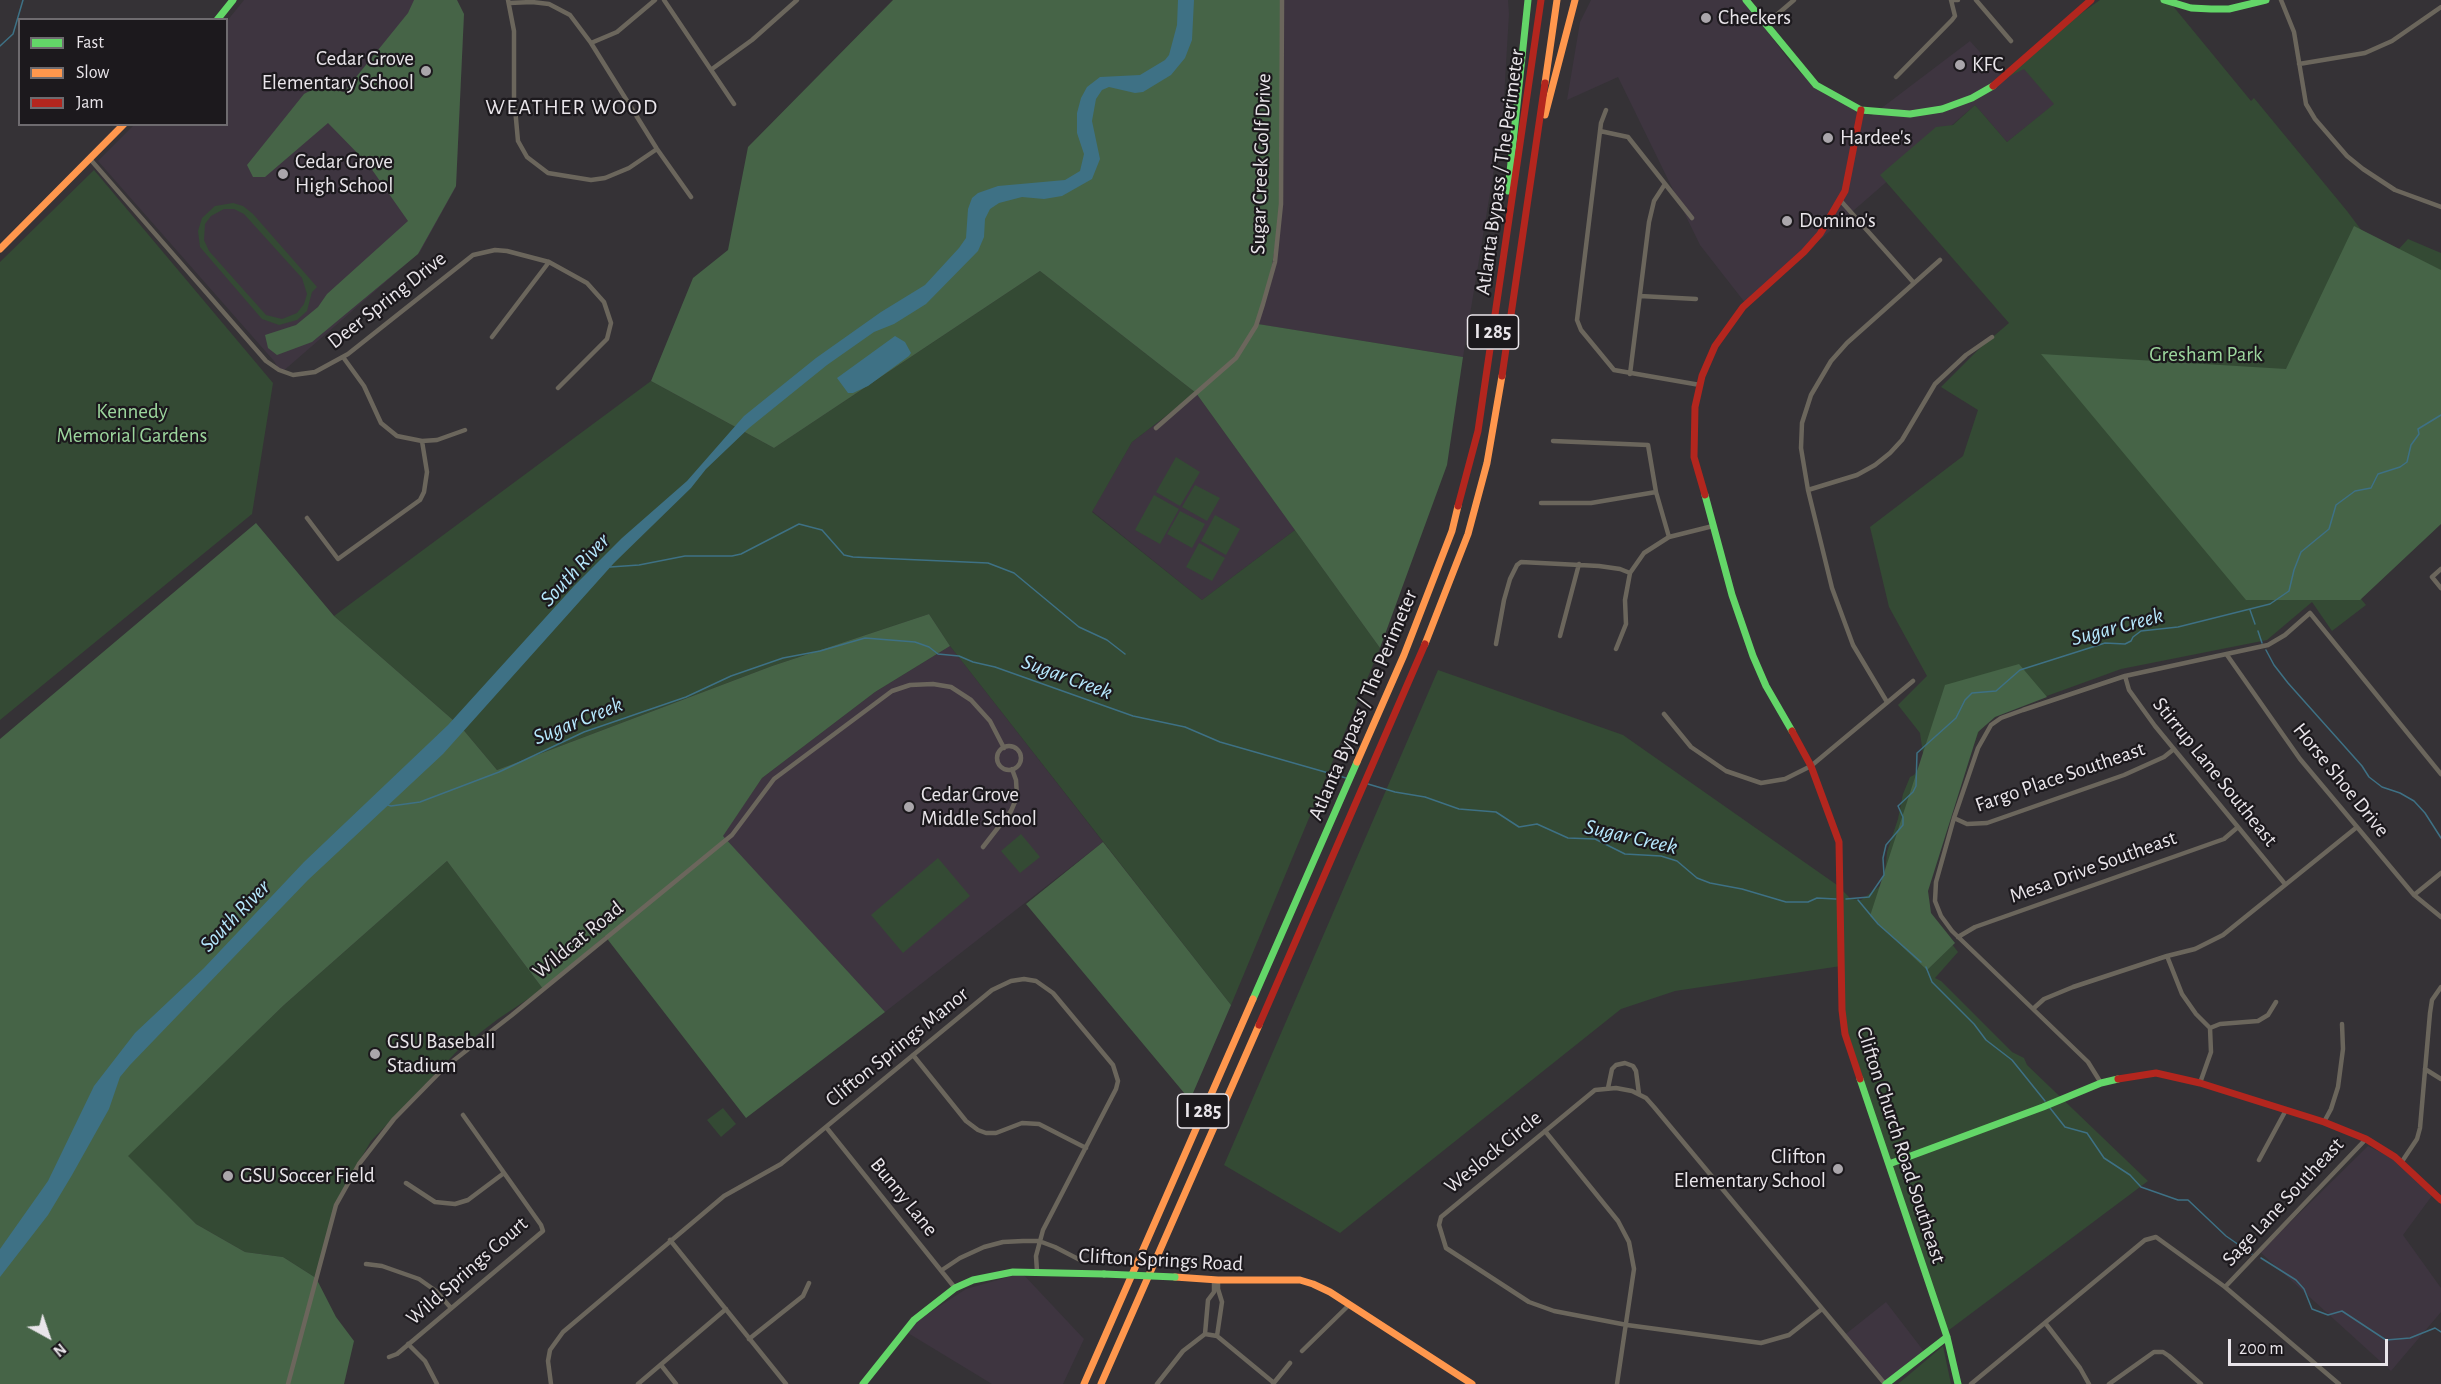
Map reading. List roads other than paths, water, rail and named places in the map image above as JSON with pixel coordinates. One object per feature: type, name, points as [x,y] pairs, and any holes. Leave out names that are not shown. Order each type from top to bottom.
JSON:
[{"type":"main road","points":[[219,18],[233,0]]},
{"type":"main road","points":[[1504,253],[1510,161],[1528,0]]},
{"type":"main road","name":"Atlanta Bypass / The Perimeter","points":[[1084,1384],[1404,655],[1443,558],[1466,484],[1478,431],[1541,0]]},
{"type":"main road","name":"Atlanta Bypass / The Perimeter","points":[[1101,1384],[1455,573],[1487,463],[1498,404],[1557,0]]},
{"type":"main road","points":[[1534,159],[1575,0]]},
{"type":"main road","points":[[1746,0],[1816,85],[1861,110],[1913,114],[1942,109],[1972,98],[1990,88],[2091,0]]},
{"type":"main road","points":[[2164,0],[2191,8],[2229,9],[2266,0]]},
{"type":"main road","name":"Clifton Church Road Southeast","points":[[1861,110],[1845,191],[1840,200],[1815,240],[1732,320],[1715,346],[1700,386],[1693,423],[1694,457],[1732,595],[1753,656],[1766,686],[1811,766],[1839,842],[1842,1010],[1845,1034],[1947,1337],[1958,1384]]},
{"type":"main road","points":[[0,249],[122,126]]},
{"type":"main road","points":[[1889,1164],[2101,1083],[2156,1073],[2200,1083],[2286,1110],[2366,1139],[2401,1163],[2441,1200]]},
{"type":"main road","name":"Clifton Springs Road","points":[[863,1384],[914,1320],[955,1288],[993,1275],[1036,1271],[1216,1280],[1300,1280],[1330,1292],[1348,1306],[1472,1384]]},
{"type":"main road","points":[[1886,1384],[1947,1337]]},
{"type":"street","points":[[591,44],[616,32],[655,0]]},
{"type":"street","points":[[664,0],[734,104]]},
{"type":"street","points":[[712,69],[752,40],[797,0]]},
{"type":"street","name":"Sugar Creek Golf Drive","points":[[1156,428],[1236,358],[1256,326],[1263,304],[1275,262],[1281,204],[1282,0]]},
{"type":"street","points":[[1767,24],[1794,0]]},
{"type":"street","points":[[1896,77],[1952,20],[1955,16],[1954,0]]},
{"type":"street","points":[[1976,0],[2011,42]]},
{"type":"street","points":[[2282,0],[2294,32],[2306,104],[2314,119],[2347,156],[2395,190],[2441,207]]},
{"type":"street","points":[[657,149],[630,168],[605,178],[591,180],[548,173],[526,157],[518,141],[514,97],[514,31],[508,2],[549,4],[570,15],[691,197]]},
{"type":"street","points":[[2299,64],[2365,53],[2392,41],[2441,7]]},
{"type":"street","points":[[1606,110],[1600,131],[1576,320],[1581,330],[1614,370],[1700,386]]},
{"type":"street","points":[[1600,131],[1628,137],[1692,218]]},
{"type":"street","name":"Deer Spring Drive","points":[[90,159],[266,362],[293,375],[315,372],[343,357],[473,255],[507,250],[549,262],[587,283],[604,302],[611,322],[607,339],[558,388]]},
{"type":"street","points":[[1630,374],[1649,222],[1654,201],[1665,184]]},
{"type":"street","points":[[1840,200],[1914,283]]},
{"type":"street","points":[[1887,702],[1853,645],[1826,565],[1808,490],[1801,448],[1802,423],[1818,381],[1841,348],[1940,260]]},
{"type":"street","points":[[492,337],[549,262]]},
{"type":"street","points":[[1640,296],[1696,299]]},
{"type":"street","points":[[1808,490],[1857,475],[1890,453],[1902,440],[1935,384],[1966,354],[1992,337]]},
{"type":"street","points":[[343,357],[364,386],[381,423],[397,436],[422,441],[437,440],[465,430]]},
{"type":"street","points":[[307,518],[339,559],[420,500],[424,492],[427,472],[422,441]]},
{"type":"street","points":[[1553,441],[1648,445],[1656,492],[1669,537]]},
{"type":"street","points":[[1541,503],[1609,501],[1656,492]]},
{"type":"street","points":[[1616,649],[1626,624],[1625,600],[1629,573],[1644,553],[1669,537],[1713,526]]},
{"type":"street","points":[[1496,644],[1500,614],[1516,565],[1525,560],[1620,569],[1629,573]]},
{"type":"street","points":[[1560,636],[1579,564]]},
{"type":"street","points":[[2441,569],[2432,577],[2441,588]]},
{"type":"street","points":[[2101,1083],[2088,1062],[1958,937],[1941,916],[1935,900],[1934,891],[1954,818],[1978,748],[1991,725],[2001,718],[2125,676],[2227,656],[2268,645],[2285,635],[2310,613],[2441,774]]},
{"type":"street","name":"Horse Shoe Drive","points":[[2227,656],[2300,759],[2414,894],[2441,917]]},
{"type":"street","name":"Stirrup Lane Southeast","points":[[2125,676],[2129,690],[2136,701],[2285,884]]},
{"type":"street","points":[[1664,714],[1685,743],[1726,771],[1761,783],[1785,779],[1811,766],[1913,681]]},
{"type":"street","name":"Wildcat Road","points":[[288,1384],[336,1205],[359,1164],[394,1119],[444,1068],[732,835],[774,779],[892,691],[910,685],[933,684],[951,687],[971,700],[982,711],[994,727],[1004,748]]},
{"type":"street","points":[[1012,747],[1020,755],[1019,762],[1012,769],[1003,769],[998,764],[998,753],[1004,748],[1012,747]]},
{"type":"street","name":"Fargo Place Southeast","points":[[1954,818],[1967,824],[1987,823],[2133,772],[2164,757],[2174,749]]},
{"type":"street","points":[[983,847],[1011,811],[1017,797],[1016,780],[1012,769]]},
{"type":"street","name":"Mesa Drive Southeast","points":[[1958,937],[1975,927],[2224,839],[2238,827]]},
{"type":"street","points":[[2034,1008],[2044,999],[2073,987],[2167,956],[2196,949],[2223,935],[2357,827]]},
{"type":"street","points":[[2414,894],[2441,873]]},
{"type":"street","points":[[2167,956],[2182,994],[2196,1014],[2210,1028],[2211,1052],[2200,1083]]},
{"type":"street","name":"Clifton Springs Manor","points":[[551,1384],[548,1361],[550,1350],[563,1332],[670,1240],[723,1196],[781,1164],[1002,984],[1024,979],[1036,981],[1053,993],[1113,1065],[1118,1081],[1039,1241],[1036,1271]]},
{"type":"street","points":[[2401,1163],[2417,1139],[2420,1128],[2430,1013],[2433,1000],[2441,987]]},
{"type":"street","points":[[2210,1028],[2220,1024],[2258,1021],[2268,1015],[2276,1002]]},
{"type":"street","points":[[2324,1122],[2338,1086],[2343,1049],[2342,1024]]},
{"type":"street","points":[[914,1055],[966,1121],[978,1130],[996,1133],[1022,1123],[1039,1124],[1086,1148]]},
{"type":"street","points":[[1639,1094],[1636,1071],[1633,1066],[1625,1063],[1616,1065],[1612,1069],[1608,1088],[1624,1089],[1639,1094],[1654,1107],[1886,1384]]},
{"type":"street","points":[[2425,1069],[2441,1079]]},
{"type":"street","name":"Weslock Circle","points":[[1608,1088],[1595,1090],[1441,1217],[1439,1225],[1446,1248],[1529,1302],[1554,1311],[1627,1325],[1761,1343],[1789,1335],[1822,1310]]},
{"type":"street","points":[[2259,1160],[2286,1110]]},
{"type":"street","name":"Wild Springs Court","points":[[388,1357],[397,1354],[543,1232],[541,1225],[463,1115]]},
{"type":"street","name":"Bunny Lane","points":[[826,1126],[955,1288]]},
{"type":"street","points":[[1545,1131],[1618,1221],[1629,1242],[1634,1269],[1617,1384]]},
{"type":"street","name":"Sage Lane Southeast","points":[[2225,1287],[2366,1139]]},
{"type":"street","points":[[406,1183],[435,1202],[455,1204],[468,1200],[504,1173]]},
{"type":"street","points":[[1971,1384],[2152,1237],[2162,1240],[2225,1287],[2339,1384]]},
{"type":"street","points":[[670,1240],[786,1384]]},
{"type":"street","points":[[942,1270],[960,1258],[984,1247],[1003,1242],[1039,1241],[1055,1246],[1084,1263]]},
{"type":"street","points":[[366,1264],[382,1266],[419,1279],[436,1291],[451,1308]]},
{"type":"street","points":[[1158,1384],[1183,1351],[1205,1334],[1208,1300],[1214,1292],[1216,1280]]},
{"type":"street","points":[[1216,1280],[1222,1302],[1217,1336]]},
{"type":"street","points":[[749,1339],[804,1296],[809,1282]]},
{"type":"street","points":[[1302,1351],[1348,1306]]},
{"type":"street","points":[[638,1384],[726,1309]]},
{"type":"street","points":[[1207,1314],[1214,1318],[1221,1315]]},
{"type":"street","points":[[2046,1324],[2080,1368],[2089,1384]]},
{"type":"street","points":[[1205,1334],[1217,1336],[1274,1384],[1290,1363]]},
{"type":"street","points":[[408,1344],[425,1361],[437,1384]]},
{"type":"street","points":[[2109,1384],[2134,1364],[2154,1352],[2163,1352],[2201,1384]]},
{"type":"street","points":[[661,1365],[676,1384]]},
{"type":"water","name":"South River","points":[[1178,0],[1194,0],[1192,40],[1185,58],[1171,75],[1143,92],[1135,93],[1109,87],[1102,90],[1096,99],[1092,121],[1100,159],[1092,179],[1062,196],[1044,199],[1022,197],[999,203],[990,209],[985,219],[984,237],[978,251],[926,304],[894,324],[874,332],[827,365],[749,428],[706,469],[691,488],[614,563],[443,754],[308,880],[130,1065],[120,1077],[109,1109],[48,1215],[0,1277],[0,1249],[48,1181],[94,1086],[135,1033],[204,968],[304,862],[448,725],[574,586],[622,538],[687,481],[744,416],[816,358],[881,312],[925,285],[966,238],[968,209],[972,198],[978,193],[998,186],[1065,180],[1080,171],[1084,154],[1077,133],[1077,113],[1087,87],[1100,77],[1140,75],[1165,60],[1169,55],[1177,25]]},
{"type":"water","points":[[895,336],[905,342],[911,353],[909,356],[868,386],[848,393],[837,378]]},
{"type":"waterway","points":[[0,46],[13,34],[23,0]]},
{"type":"waterway","name":"Sugar Creek","points":[[1846,899],[1869,897],[1884,875],[1883,858],[1886,845],[1903,825],[1903,817],[1898,806],[1916,786],[1917,753],[1956,718],[1965,700],[1972,693],[1996,691],[2020,670],[2105,643],[2125,644],[2141,631],[2178,627],[2270,604],[2289,591],[2301,552],[2329,529],[2336,505],[2355,491],[2371,488],[2378,474],[2400,467],[2407,462],[2411,445],[2419,434],[2418,429],[2441,415]]},
{"type":"waterway","points":[[610,567],[639,565],[685,556],[741,554],[799,524],[822,530],[844,555],[988,563],[1014,573],[1079,627],[1107,640],[1125,654]]},
{"type":"waterway","points":[[2250,610],[2255,624]]},
{"type":"waterway","points":[[2258,631],[2262,643]]},
{"type":"waterway","name":"Sugar Creek","points":[[388,805],[420,802],[499,772],[584,732],[686,697],[731,676],[783,658],[820,651],[865,638],[915,642],[929,647],[938,654],[959,656],[995,667],[1133,716],[1185,727],[1220,742],[1346,778]]},
{"type":"waterway","points":[[2266,650],[2288,683],[2362,766],[2369,777],[2382,787],[2414,801],[2425,813],[2441,838]]},
{"type":"waterway","name":"Sugar Creek","points":[[1368,784],[1425,797],[1459,809],[1496,812],[1519,827],[1537,824],[1568,838],[1595,839],[1625,854],[1661,856],[1677,861],[1697,878],[1710,883],[1742,889],[1786,902],[1808,902],[1817,898],[1836,899]]},
{"type":"waterway","points":[[1858,900],[1878,924],[1921,962]]},
{"type":"waterway","points":[[1926,967],[1932,982],[1974,1024],[1986,1040],[2012,1060],[2045,1101]]},
{"type":"waterway","points":[[2050,1108],[2065,1127],[2087,1133],[2104,1158],[2130,1175],[2141,1187],[2178,1200],[2188,1200],[2226,1236],[2252,1254]]},
{"type":"waterway","points":[[2261,1258],[2296,1280],[2304,1289],[2312,1309],[2328,1315],[2342,1311],[2386,1340],[2410,1338],[2435,1328],[2441,1332]]},
{"type":"place","name":"Checkers","points":[[1706,18]]},
{"type":"place","name":"KFC","points":[[1960,65]]},
{"type":"place","name":"Cedar Grove Elementary School","points":[[426,71]]},
{"type":"place","name":"Hardee's","points":[[1828,138]]},
{"type":"place","name":"Cedar Grove High School","points":[[283,174]]},
{"type":"place","name":"Domino's","points":[[1787,221]]},
{"type":"place","name":"Cedar Grove Middle School","points":[[909,807]]},
{"type":"place","name":"GSU Baseball Stadium","points":[[375,1054]]},
{"type":"place","name":"Clifton Elementary School","points":[[1838,1169]]},
{"type":"place","name":"GSU Soccer Field","points":[[228,1176]]},
{"type":"district","name":"WEATHER WOOD","points":[[572,107]]},
{"type":"park label","name":"Gresham Park","points":[[2206,355]]},
{"type":"park label","name":"Kennedy Memorial Gardens","points":[[132,424]]}]
